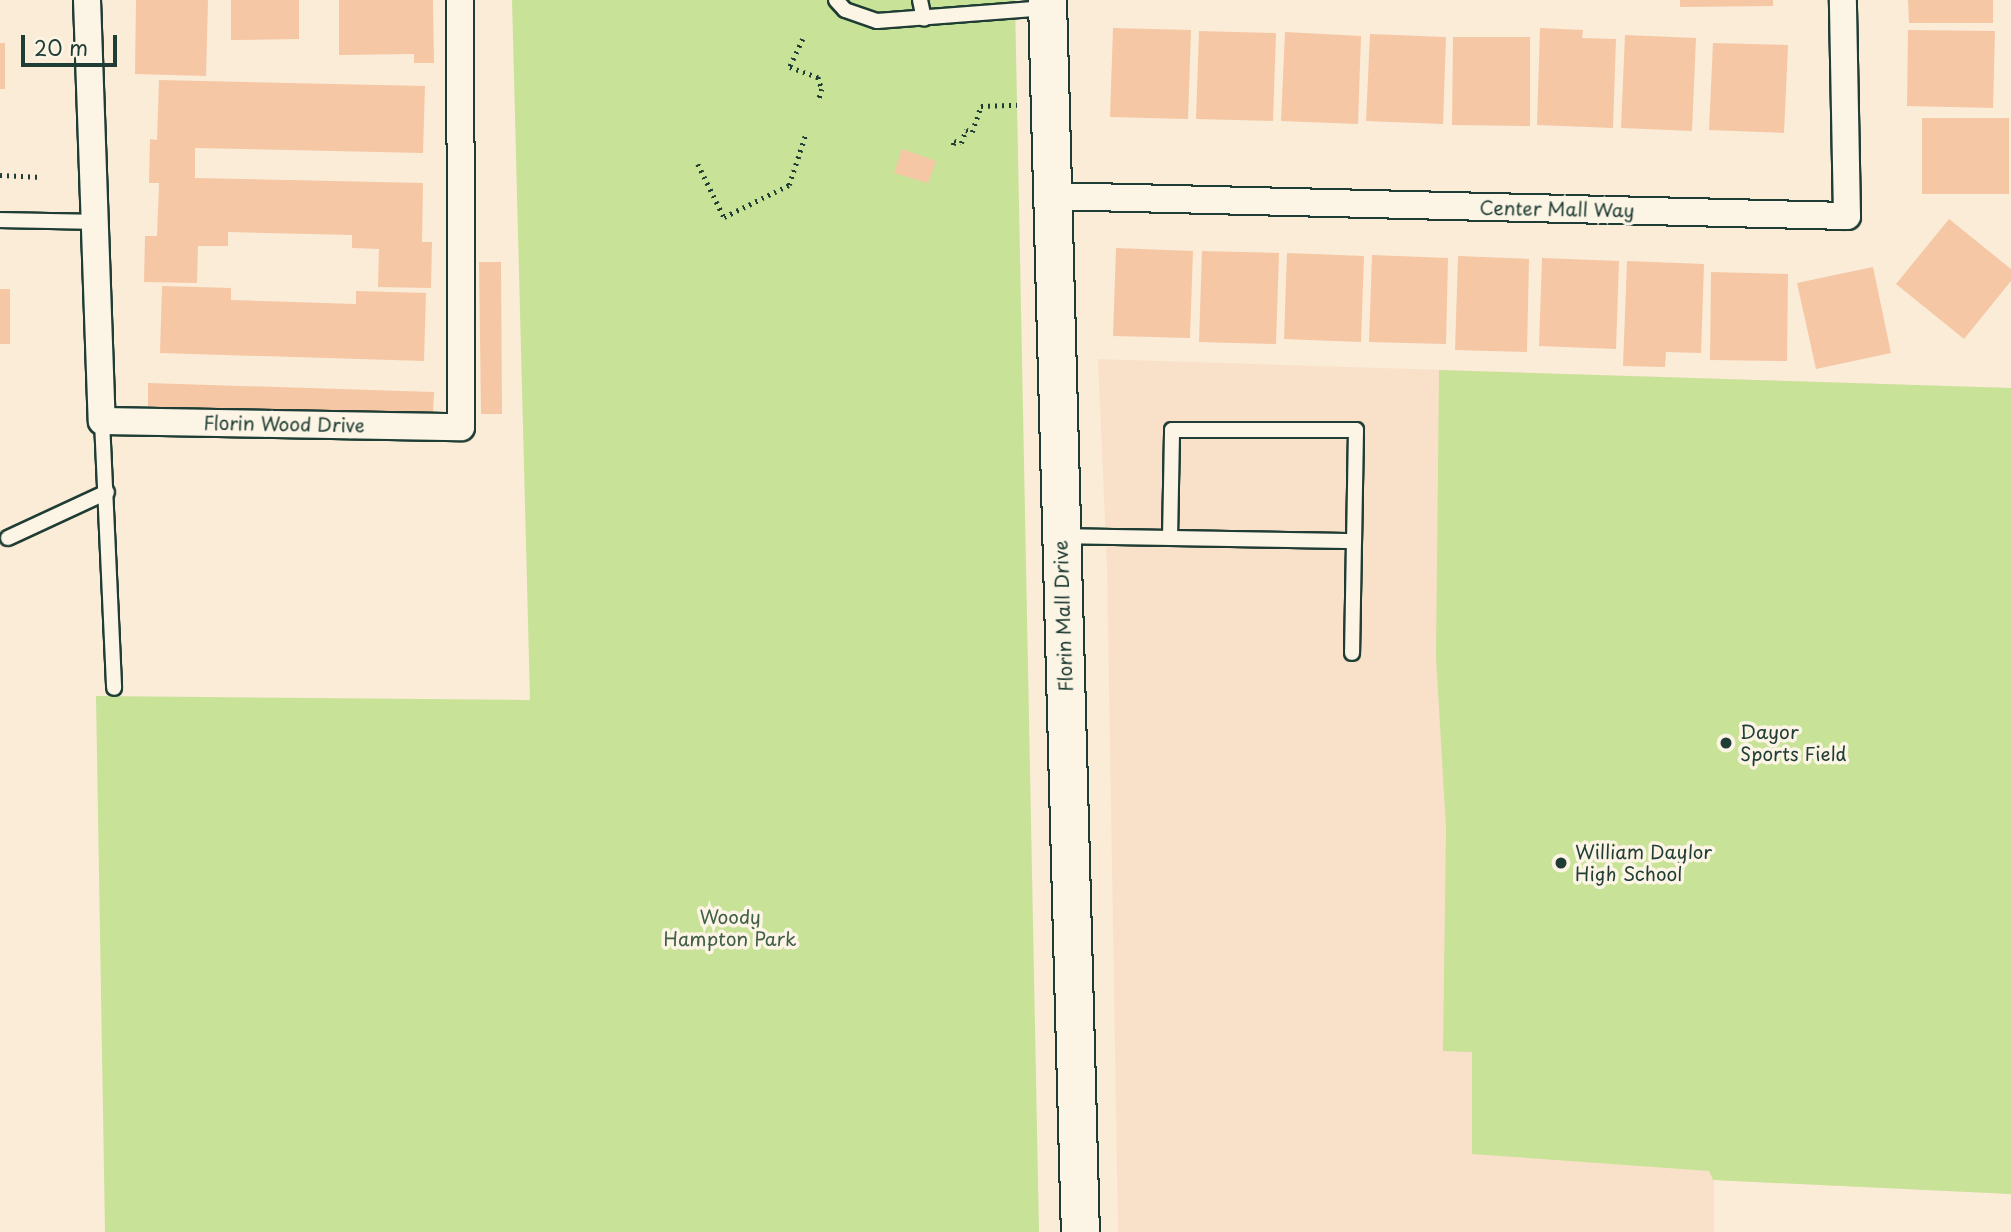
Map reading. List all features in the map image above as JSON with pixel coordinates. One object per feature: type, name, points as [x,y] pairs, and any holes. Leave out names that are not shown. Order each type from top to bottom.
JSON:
[{"type":"street","points":[[87,0],[102,421]]},
{"type":"street","name":"Florin Wood Drive","points":[[102,421],[461,427],[460,0]]},
{"type":"street","name":"Center Mall Way","points":[[1051,196],[1847,216],[1843,0]]},
{"type":"street","name":"Florin Mall Drive","points":[[1047,4],[1080,1232]]},
{"type":"lane","points":[[836,0],[845,10],[877,21],[924,19],[1047,4]]},
{"type":"lane","points":[[920,0],[924,19]]},
{"type":"lane","points":[[0,220],[94,222]]},
{"type":"lane","points":[[102,421],[114,688]]},
{"type":"lane","points":[[1170,538],[1172,430],[1356,430],[1352,653]]},
{"type":"lane","points":[[8,538],[107,492]]},
{"type":"lane","points":[[1060,536],[1354,541]]},
{"type":"path","points":[[803,39],[790,67],[818,77],[822,89],[818,102]]},
{"type":"path","points":[[953,145],[954,141],[961,144],[966,130],[972,132],[981,106],[1049,105]]},
{"type":"path","points":[[698,164],[724,217],[789,185],[805,136]]},
{"type":"path","points":[[0,175],[43,177]]},
{"type":"shaded area","name":"William Daylor High School","points":[[1098,359],[2011,388],[2011,1194],[1714,1180],[1714,1232],[1118,1232],[1107,567]]},
{"type":"green space","name":"Woody Hampton Park","points":[[512,0],[1015,0],[1039,1232],[105,1232],[96,696],[530,700]]},
{"type":"green space","name":"Dayor Sports Field","points":[[1439,370],[2011,388],[2011,1194],[1713,1180],[1709,1171],[1472,1154],[1472,1052],[1443,1051],[1446,828],[1436,657]]},
{"type":"building","points":[[136,0],[208,0],[206,76],[135,74]]},
{"type":"building","points":[[231,0],[299,0],[299,39],[231,40]]},
{"type":"building","points":[[339,0],[433,0],[434,63],[414,63],[414,54],[339,55]]},
{"type":"building","points":[[1680,0],[1773,0],[1773,6],[1680,7]]},
{"type":"building","points":[[1908,0],[1993,0],[1993,23],[1909,23]]},
{"type":"building","points":[[1113,28],[1191,30],[1188,119],[1110,117]]},
{"type":"building","points":[[1540,28],[1583,30],[1582,38],[1616,39],[1613,128],[1537,125]]},
{"type":"building","points":[[1908,30],[1995,31],[1993,108],[1907,106]]},
{"type":"building","points":[[1199,31],[1276,33],[1273,121],[1196,119]]},
{"type":"building","points":[[1285,32],[1361,36],[1358,124],[1281,121]]},
{"type":"building","points":[[1370,34],[1446,37],[1443,124],[1366,121]]},
{"type":"building","points":[[1625,35],[1696,38],[1692,131],[1621,128]]},
{"type":"building","points":[[1453,37],[1530,37],[1530,126],[1452,125]]},
{"type":"building","points":[[0,43],[5,43],[5,89],[0,89]]},
{"type":"building","points":[[1713,43],[1788,45],[1784,133],[1709,130]]},
{"type":"building","points":[[159,80],[425,86],[423,153],[195,148],[195,178],[423,183],[422,242],[432,242],[431,288],[378,287],[379,249],[352,248],[352,235],[228,232],[228,246],[198,246],[197,283],[144,282],[145,236],[157,236],[159,183],[149,183],[150,139],[157,140]]},
{"type":"building","points":[[1922,118],[2009,118],[2009,194],[1922,194]]},
{"type":"building","points":[[902,149],[936,161],[928,183],[894,173]]},
{"type":"building","points":[[1949,219],[2011,269],[2011,281],[1964,339],[1896,284]]},
{"type":"building","points":[[1116,248],[1193,251],[1190,338],[1113,336]]},
{"type":"building","points":[[1202,251],[1279,253],[1276,344],[1199,342]]},
{"type":"building","points":[[1287,253],[1364,256],[1361,342],[1284,339]]},
{"type":"building","points":[[1372,255],[1448,258],[1446,344],[1369,342]]},
{"type":"building","points":[[1458,256],[1529,259],[1527,352],[1455,350]]},
{"type":"building","points":[[1542,258],[1619,261],[1616,349],[1539,346]]},
{"type":"building","points":[[1627,261],[1704,264],[1701,353],[1666,352],[1665,367],[1623,366]]},
{"type":"building","points":[[479,262],[501,262],[502,414],[481,414]]},
{"type":"building","points":[[1873,267],[1891,353],[1816,369],[1797,283]]},
{"type":"building","points":[[1711,272],[1788,274],[1787,361],[1710,360]]},
{"type":"building","points":[[162,286],[231,288],[231,300],[356,304],[356,291],[426,293],[424,361],[160,353]]},
{"type":"building","points":[[0,289],[10,289],[10,344],[0,344]]},
{"type":"building","points":[[148,383],[434,392],[433,415],[148,407]]},
{"type":"place","name":"Dayor Sports Field","points":[[1726,743]]},
{"type":"place","name":"William Daylor High School","points":[[1561,863]]}]
